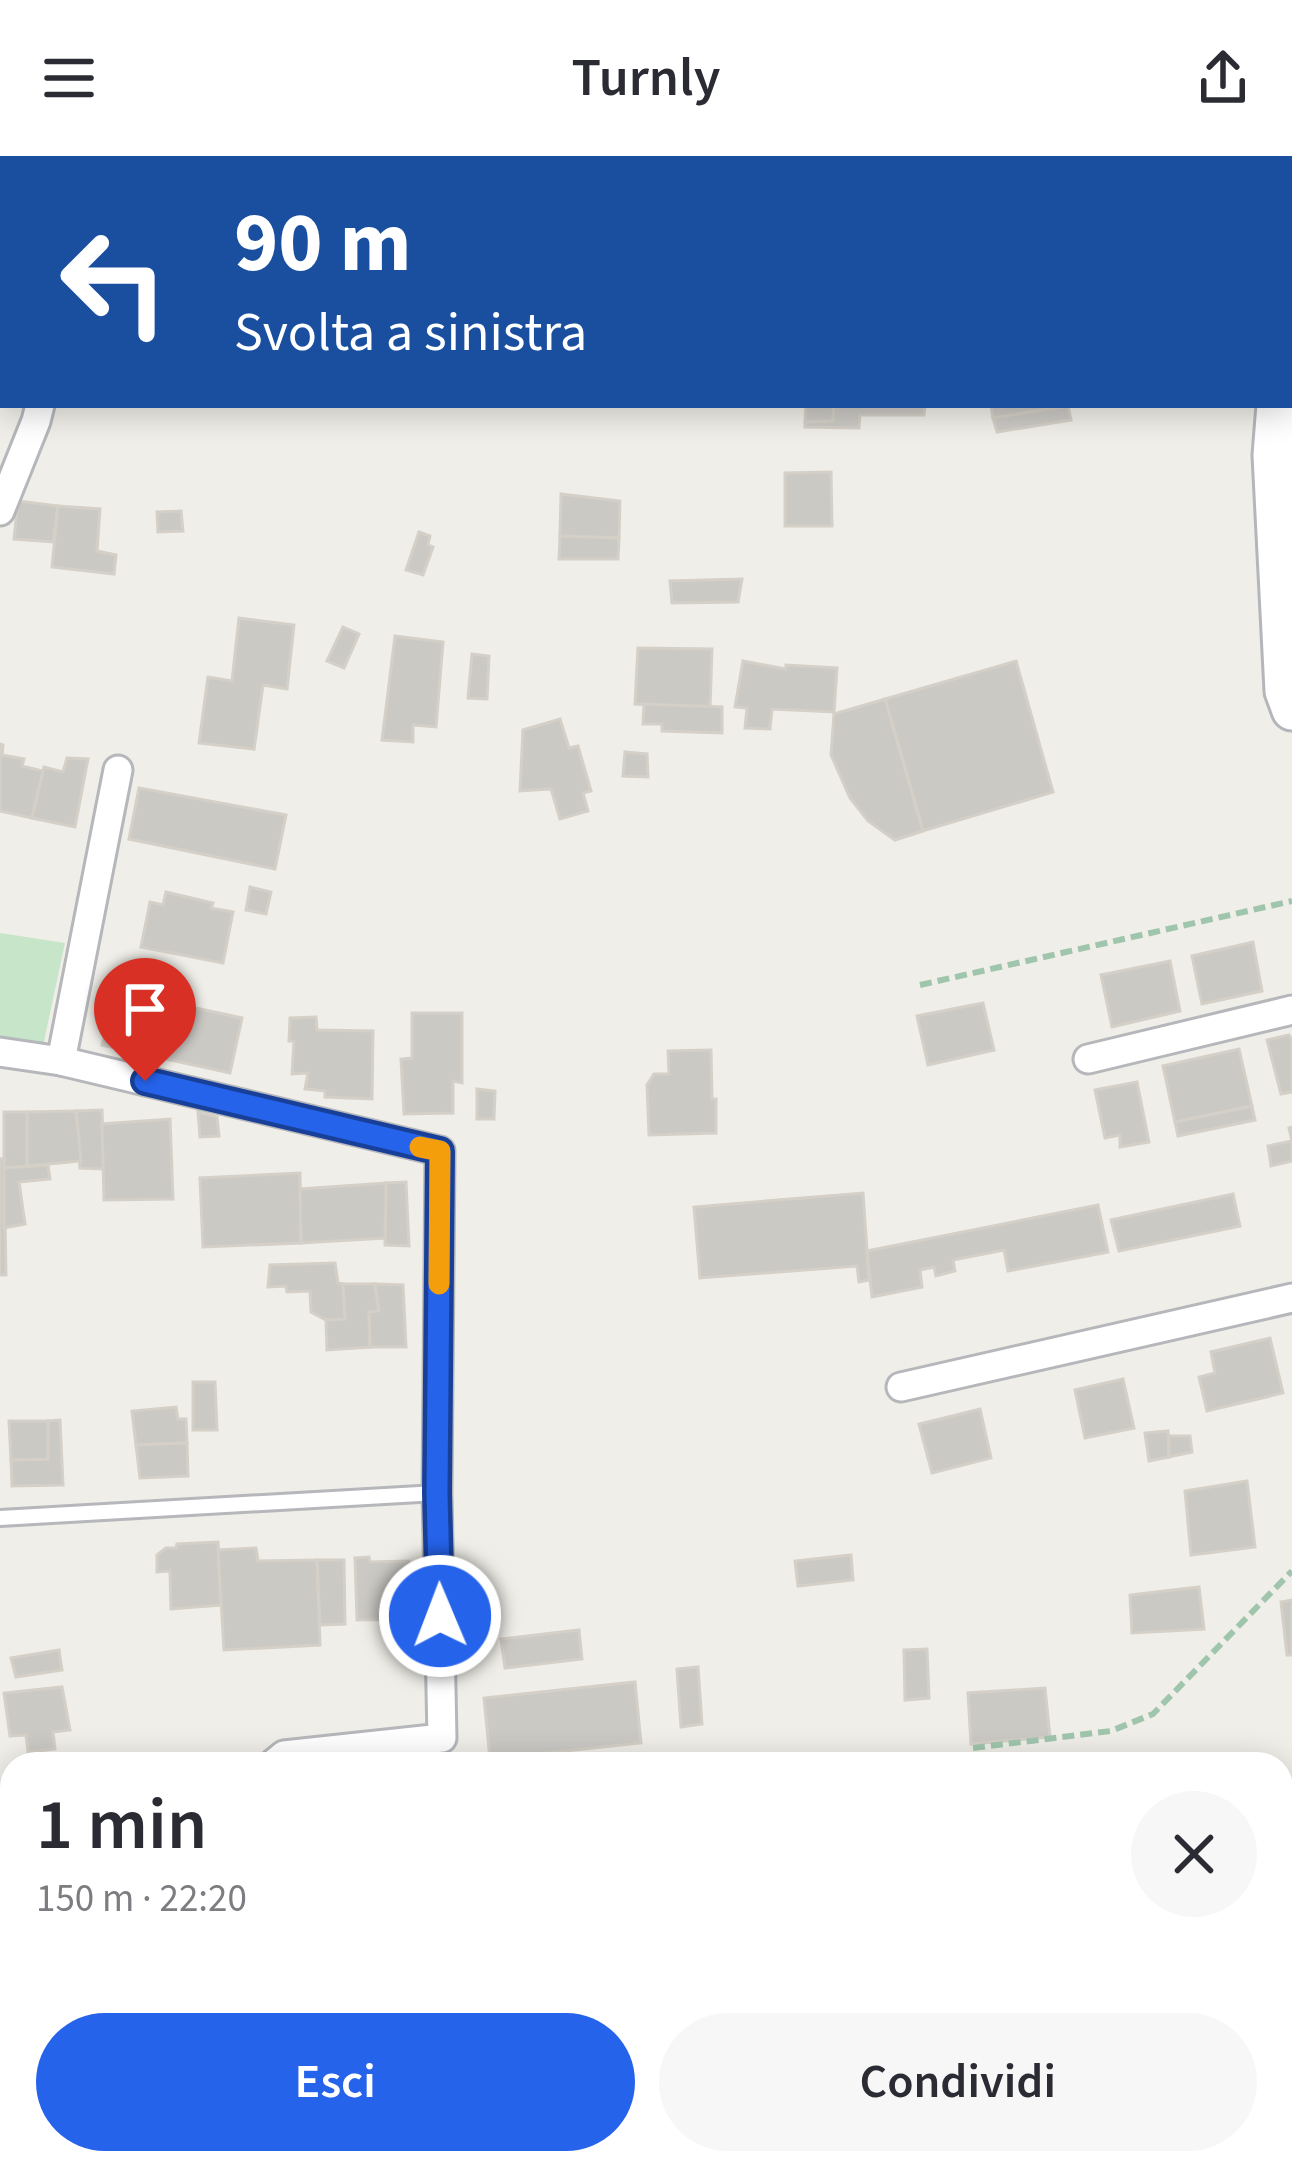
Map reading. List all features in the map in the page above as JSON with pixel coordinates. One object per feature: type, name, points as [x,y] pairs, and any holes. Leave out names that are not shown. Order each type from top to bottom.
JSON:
[{"type":"street","points":[[0,511],[39,408]]},
{"type":"street","points":[[1277,408],[1273,455],[1277,550],[1285,692],[1292,710]]},
{"type":"street","points":[[61,1061],[118,770]]},
{"type":"street","points":[[1088,1059],[1292,1010]]},
{"type":"street","points":[[0,1052],[61,1061],[440,1151],[437,1493],[442,1738],[312,1752]]},
{"type":"street","points":[[901,1387],[1292,1298]]},
{"type":"lane","points":[[0,1518],[437,1493]]},
{"type":"path","points":[[920,985],[1292,901]]},
{"type":"path","points":[[973,1748],[1111,1731],[1153,1714],[1292,1571]]},
{"type":"green space","points":[[0,933],[65,943],[43,1046],[0,1039]]},
{"type":"building","points":[[806,408],[834,408],[833,421],[805,422]]},
{"type":"building","points":[[834,408],[925,408],[924,415],[860,415],[859,428],[805,427],[805,422],[833,421]]},
{"type":"building","points":[[991,408],[1056,408],[993,418]]},
{"type":"building","points":[[1068,408],[1071,420],[997,432],[993,418]]},
{"type":"building","points":[[831,472],[832,526],[785,526],[785,473]]},
{"type":"building","points":[[561,494],[620,501],[619,538],[560,536]]},
{"type":"building","points":[[18,501],[58,506],[53,542],[14,539]]},
{"type":"building","points":[[58,506],[100,509],[97,551],[116,555],[114,574],[52,567]]},
{"type":"building","points":[[181,511],[183,531],[158,532],[157,512]]},
{"type":"building","points":[[419,532],[430,536],[428,545],[433,547],[423,575],[406,570]]},
{"type":"building","points":[[560,536],[619,538],[618,559],[559,559]]},
{"type":"building","points":[[742,579],[738,602],[672,603],[670,581]]},
{"type":"building","points":[[239,618],[294,625],[287,689],[263,685],[254,749],[199,743],[208,677],[232,681]]},
{"type":"building","points":[[343,627],[359,634],[344,668],[327,661]]},
{"type":"building","points":[[395,636],[443,642],[436,727],[413,725],[413,742],[382,740]]},
{"type":"building","points":[[638,648],[712,649],[710,708],[635,704]]},
{"type":"building","points":[[472,654],[489,656],[487,699],[468,698]]},
{"type":"building","points":[[743,661],[786,669],[786,665],[837,668],[834,712],[772,709],[770,729],[745,728],[747,708],[735,707]]},
{"type":"building","points":[[1016,661],[1053,792],[923,831],[885,699]]},
{"type":"building","points":[[885,699],[923,831],[895,840],[868,821],[850,798],[831,755],[834,714]]},
{"type":"building","points":[[644,704],[722,707],[722,733],[662,731],[662,724],[643,724]]},
{"type":"building","points":[[560,719],[569,748],[578,746],[591,791],[583,793],[588,811],[560,819],[551,789],[520,791],[523,730]]},
{"type":"building","points":[[0,744],[2,755],[24,759],[22,766],[43,771],[32,818],[0,811]]},
{"type":"building","points":[[625,752],[647,754],[648,777],[623,776]]},
{"type":"building","points":[[67,758],[88,759],[75,827],[32,818],[44,767],[63,772]]},
{"type":"building","points":[[139,788],[286,815],[275,869],[129,839]]},
{"type":"building","points":[[250,887],[271,892],[266,914],[246,910]]},
{"type":"building","points":[[166,892],[233,912],[223,963],[141,947],[150,902],[163,905]]},
{"type":"building","points":[[1253,942],[1262,991],[1202,1004],[1192,956]]},
{"type":"building","points":[[1170,961],[1180,1011],[1112,1027],[1101,975]]},
{"type":"building","points":[[116,991],[242,1018],[230,1073],[102,1045]]},
{"type":"building","points":[[983,1003],[994,1050],[928,1065],[917,1016]]},
{"type":"building","points":[[412,1013],[462,1013],[462,1083],[453,1081],[453,1113],[404,1114],[401,1059],[412,1058]]},
{"type":"building","points":[[316,1017],[317,1030],[373,1031],[372,1099],[325,1097],[325,1091],[305,1089],[308,1073],[292,1074],[290,1018]]},
{"type":"building","points":[[1289,1035],[1292,1092],[1281,1094],[1267,1040]]},
{"type":"building","points":[[1239,1049],[1252,1106],[1175,1122],[1163,1066]]},
{"type":"building","points":[[711,1050],[716,1133],[649,1135],[647,1085],[654,1074],[669,1074],[668,1051]]},
{"type":"building","points":[[1137,1082],[1149,1142],[1120,1147],[1120,1135],[1105,1138],[1095,1090]]},
{"type":"building","points":[[477,1089],[495,1091],[494,1119],[477,1119]]},
{"type":"building","points":[[1252,1106],[1255,1120],[1178,1136],[1175,1122]]},
{"type":"building","points":[[102,1110],[104,1169],[80,1168],[76,1111]]},
{"type":"building","points":[[76,1111],[81,1161],[27,1166],[27,1112]]},
{"type":"building","points":[[4,1112],[27,1112],[27,1166],[4,1168]]},
{"type":"building","points":[[198,1112],[217,1117],[219,1136],[200,1137]]},
{"type":"building","points":[[170,1119],[173,1199],[104,1200],[102,1124]]},
{"type":"building","points":[[1292,1141],[1292,1161],[1271,1166],[1268,1146]]},
{"type":"building","points":[[0,1159],[4,1159],[6,1275],[0,1275]]},
{"type":"building","points":[[48,1165],[50,1179],[19,1182],[25,1224],[4,1228],[4,1168]]},
{"type":"building","points":[[300,1173],[301,1243],[203,1247],[200,1178]]},
{"type":"building","points":[[406,1182],[409,1246],[385,1245],[386,1183]]},
{"type":"building","points":[[386,1183],[385,1238],[301,1243],[300,1189]]},
{"type":"building","points":[[863,1193],[869,1280],[859,1282],[857,1266],[700,1278],[694,1207]]},
{"type":"building","points":[[1233,1194],[1240,1226],[1119,1251],[1111,1220]]},
{"type":"building","points":[[1098,1205],[1108,1252],[1008,1271],[1004,1250],[953,1260],[955,1271],[936,1276],[934,1267],[920,1270],[922,1287],[872,1297],[867,1251]]},
{"type":"building","points":[[335,1263],[338,1283],[343,1284],[345,1319],[326,1320],[311,1312],[310,1291],[268,1287],[270,1265]]},
{"type":"building","points":[[343,1284],[375,1284],[379,1311],[369,1312],[370,1347],[327,1350],[326,1320],[345,1319]]},
{"type":"building","points":[[375,1284],[403,1285],[406,1347],[370,1347],[369,1312],[379,1311]]},
{"type":"building","points":[[1270,1338],[1283,1393],[1207,1411],[1199,1377],[1215,1373],[1211,1352]]},
{"type":"building","points":[[1123,1379],[1134,1428],[1085,1438],[1075,1390]]},
{"type":"building","points":[[193,1382],[215,1382],[217,1430],[193,1430]]},
{"type":"building","points":[[176,1407],[178,1419],[186,1419],[187,1443],[136,1445],[132,1411]]},
{"type":"building","points":[[980,1409],[991,1458],[932,1473],[919,1424]]},
{"type":"building","points":[[60,1420],[63,1485],[12,1486],[11,1460],[48,1459],[48,1421]]},
{"type":"building","points":[[9,1421],[48,1421],[48,1459],[11,1460]]},
{"type":"building","points":[[1168,1431],[1169,1457],[1149,1461],[1145,1433]]},
{"type":"building","points":[[1169,1436],[1190,1436],[1192,1452],[1169,1457]]},
{"type":"building","points":[[187,1443],[188,1476],[140,1478],[136,1445]]},
{"type":"building","points":[[1247,1481],[1255,1547],[1191,1555],[1185,1491]]},
{"type":"building","points":[[218,1542],[221,1605],[171,1609],[170,1571],[157,1572],[157,1555],[177,1544]]},
{"type":"building","points":[[256,1548],[258,1561],[317,1560],[320,1645],[224,1650],[218,1550]]},
{"type":"building","points":[[851,1555],[853,1580],[798,1586],[795,1561]]},
{"type":"building","points":[[369,1557],[370,1562],[409,1561],[410,1619],[357,1620],[355,1558]]},
{"type":"building","points":[[317,1560],[344,1560],[345,1624],[320,1625]]},
{"type":"building","points":[[1199,1587],[1204,1629],[1132,1633],[1130,1595]]},
{"type":"building","points":[[1292,1600],[1292,1655],[1287,1655],[1281,1602]]},
{"type":"building","points":[[579,1630],[582,1659],[505,1668],[501,1639]]},
{"type":"building","points":[[927,1649],[929,1698],[905,1700],[904,1650]]},
{"type":"building","points":[[59,1650],[62,1670],[16,1677],[11,1658]]},
{"type":"building","points":[[698,1667],[702,1724],[681,1727],[677,1669]]},
{"type":"building","points":[[635,1682],[641,1743],[556,1752],[489,1752],[484,1698]]},
{"type":"building","points":[[62,1687],[70,1730],[53,1732],[55,1749],[28,1752],[26,1735],[10,1736],[4,1693]]},
{"type":"building","points":[[1045,1688],[1050,1737],[971,1744],[968,1693]]},
{"type":"slow traffic","points":[[420,1147],[440,1151],[439,1284]]},
{"type":"route","points":[[145,1081],[440,1151],[440,1616]]}]
